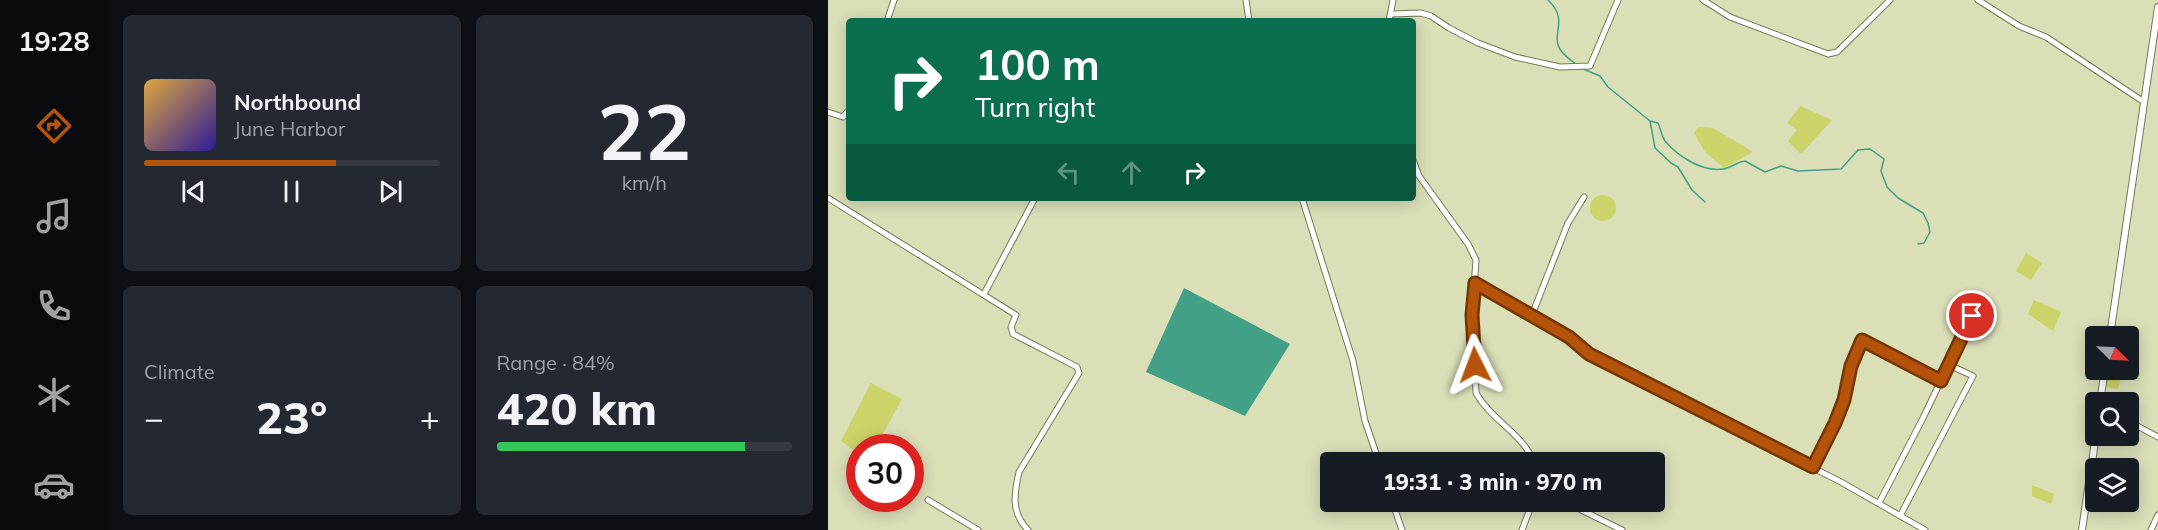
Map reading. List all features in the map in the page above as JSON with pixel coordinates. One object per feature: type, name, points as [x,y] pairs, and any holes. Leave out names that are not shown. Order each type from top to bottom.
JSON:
[{"type":"street","points":[[888,18],[894,0]]},
{"type":"street","points":[[1246,0],[1249,18]]},
{"type":"street","points":[[1390,18],[1393,0]]},
{"type":"street","points":[[1392,14],[1421,13],[1431,16],[1468,38],[1515,57],[1560,67],[1590,66],[1618,0]]},
{"type":"street","points":[[1703,0],[1730,17],[1828,54],[1837,52],[1890,0]]},
{"type":"street","points":[[1978,0],[2019,26],[2046,37],[2144,102]]},
{"type":"street","points":[[2111,326],[2158,8]]},
{"type":"street","points":[[828,112],[843,117],[846,114]]},
{"type":"street","points":[[1416,168],[1419,176],[1468,244],[1476,260],[1472,315],[1476,393],[1481,403],[1527,446],[1530,452]]},
{"type":"street","points":[[828,198],[1016,315],[1011,327],[1013,334],[1077,367],[1079,373],[1019,472],[1015,491],[1015,511],[1028,530]]},
{"type":"street","points":[[1532,315],[1568,223],[1584,198]]},
{"type":"street","points":[[984,294],[1033,201]]},
{"type":"street","points":[[1303,201],[1353,361],[1365,421],[1376,452]]},
{"type":"street","points":[[1475,283],[1569,337],[1589,354],[1813,467],[1925,530]]},
{"type":"street","points":[[1879,503],[1972,316]]},
{"type":"street","points":[[1813,467],[1844,400],[1851,366],[1862,340],[1941,381]]},
{"type":"street","points":[[1900,516],[1973,376],[1949,365]]},
{"type":"street","points":[[2139,427],[2158,437]]},
{"type":"street","points":[[2082,530],[2094,446]]},
{"type":"street","points":[[928,500],[978,530]]},
{"type":"street","points":[[1396,512],[1402,530]]},
{"type":"street","points":[[1522,530],[1529,512]]},
{"type":"street","points":[[1585,512],[1622,530]]},
{"type":"street","points":[[2151,530],[2158,515]]},
{"type":"green space","points":[[1800,106],[1832,120],[1801,154],[1788,141],[1797,130],[1787,123]]},
{"type":"green space","points":[[1698,127],[1713,128],[1753,152],[1724,168],[1705,152],[1694,133]]},
{"type":"green space","points":[[1603,195],[1612,199],[1616,208],[1612,217],[1603,221],[1594,217],[1590,208],[1594,199]]},
{"type":"green space","points":[[2026,253],[2042,263],[2031,280],[2016,271]]},
{"type":"green space","points":[[2034,300],[2061,312],[2053,331],[2028,314]]},
{"type":"green space","points":[[2107,380],[2120,380],[2118,389],[2106,387]]},
{"type":"green space","points":[[871,383],[902,399],[882,434],[846,434],[846,445],[841,441]]},
{"type":"green space","points":[[2032,485],[2054,494],[2051,504],[2032,496]]},
{"type":"water","points":[[1184,288],[1290,344],[1245,416],[1146,372]]},
{"type":"waterway","points":[[1548,0],[1558,15],[1558,46],[1577,65]]},
{"type":"waterway","points":[[1583,69],[1600,76],[1608,87],[1650,121],[1655,148],[1678,167],[1692,190],[1705,202]]},
{"type":"waterway","points":[[1650,121],[1658,123],[1665,141],[1676,152],[1706,168],[1726,168],[1745,161],[1765,172],[1781,166],[1798,171],[1841,169],[1858,150],[1870,149],[1884,159],[1881,171],[1887,187],[1898,198],[1923,213],[1930,232],[1924,243],[1918,244]]},
{"type":"route","points":[[1475,365],[1472,315],[1475,283],[1569,337],[1589,354],[1813,467],[1844,400],[1848,375],[1862,340],[1941,381],[1972,316]]}]
